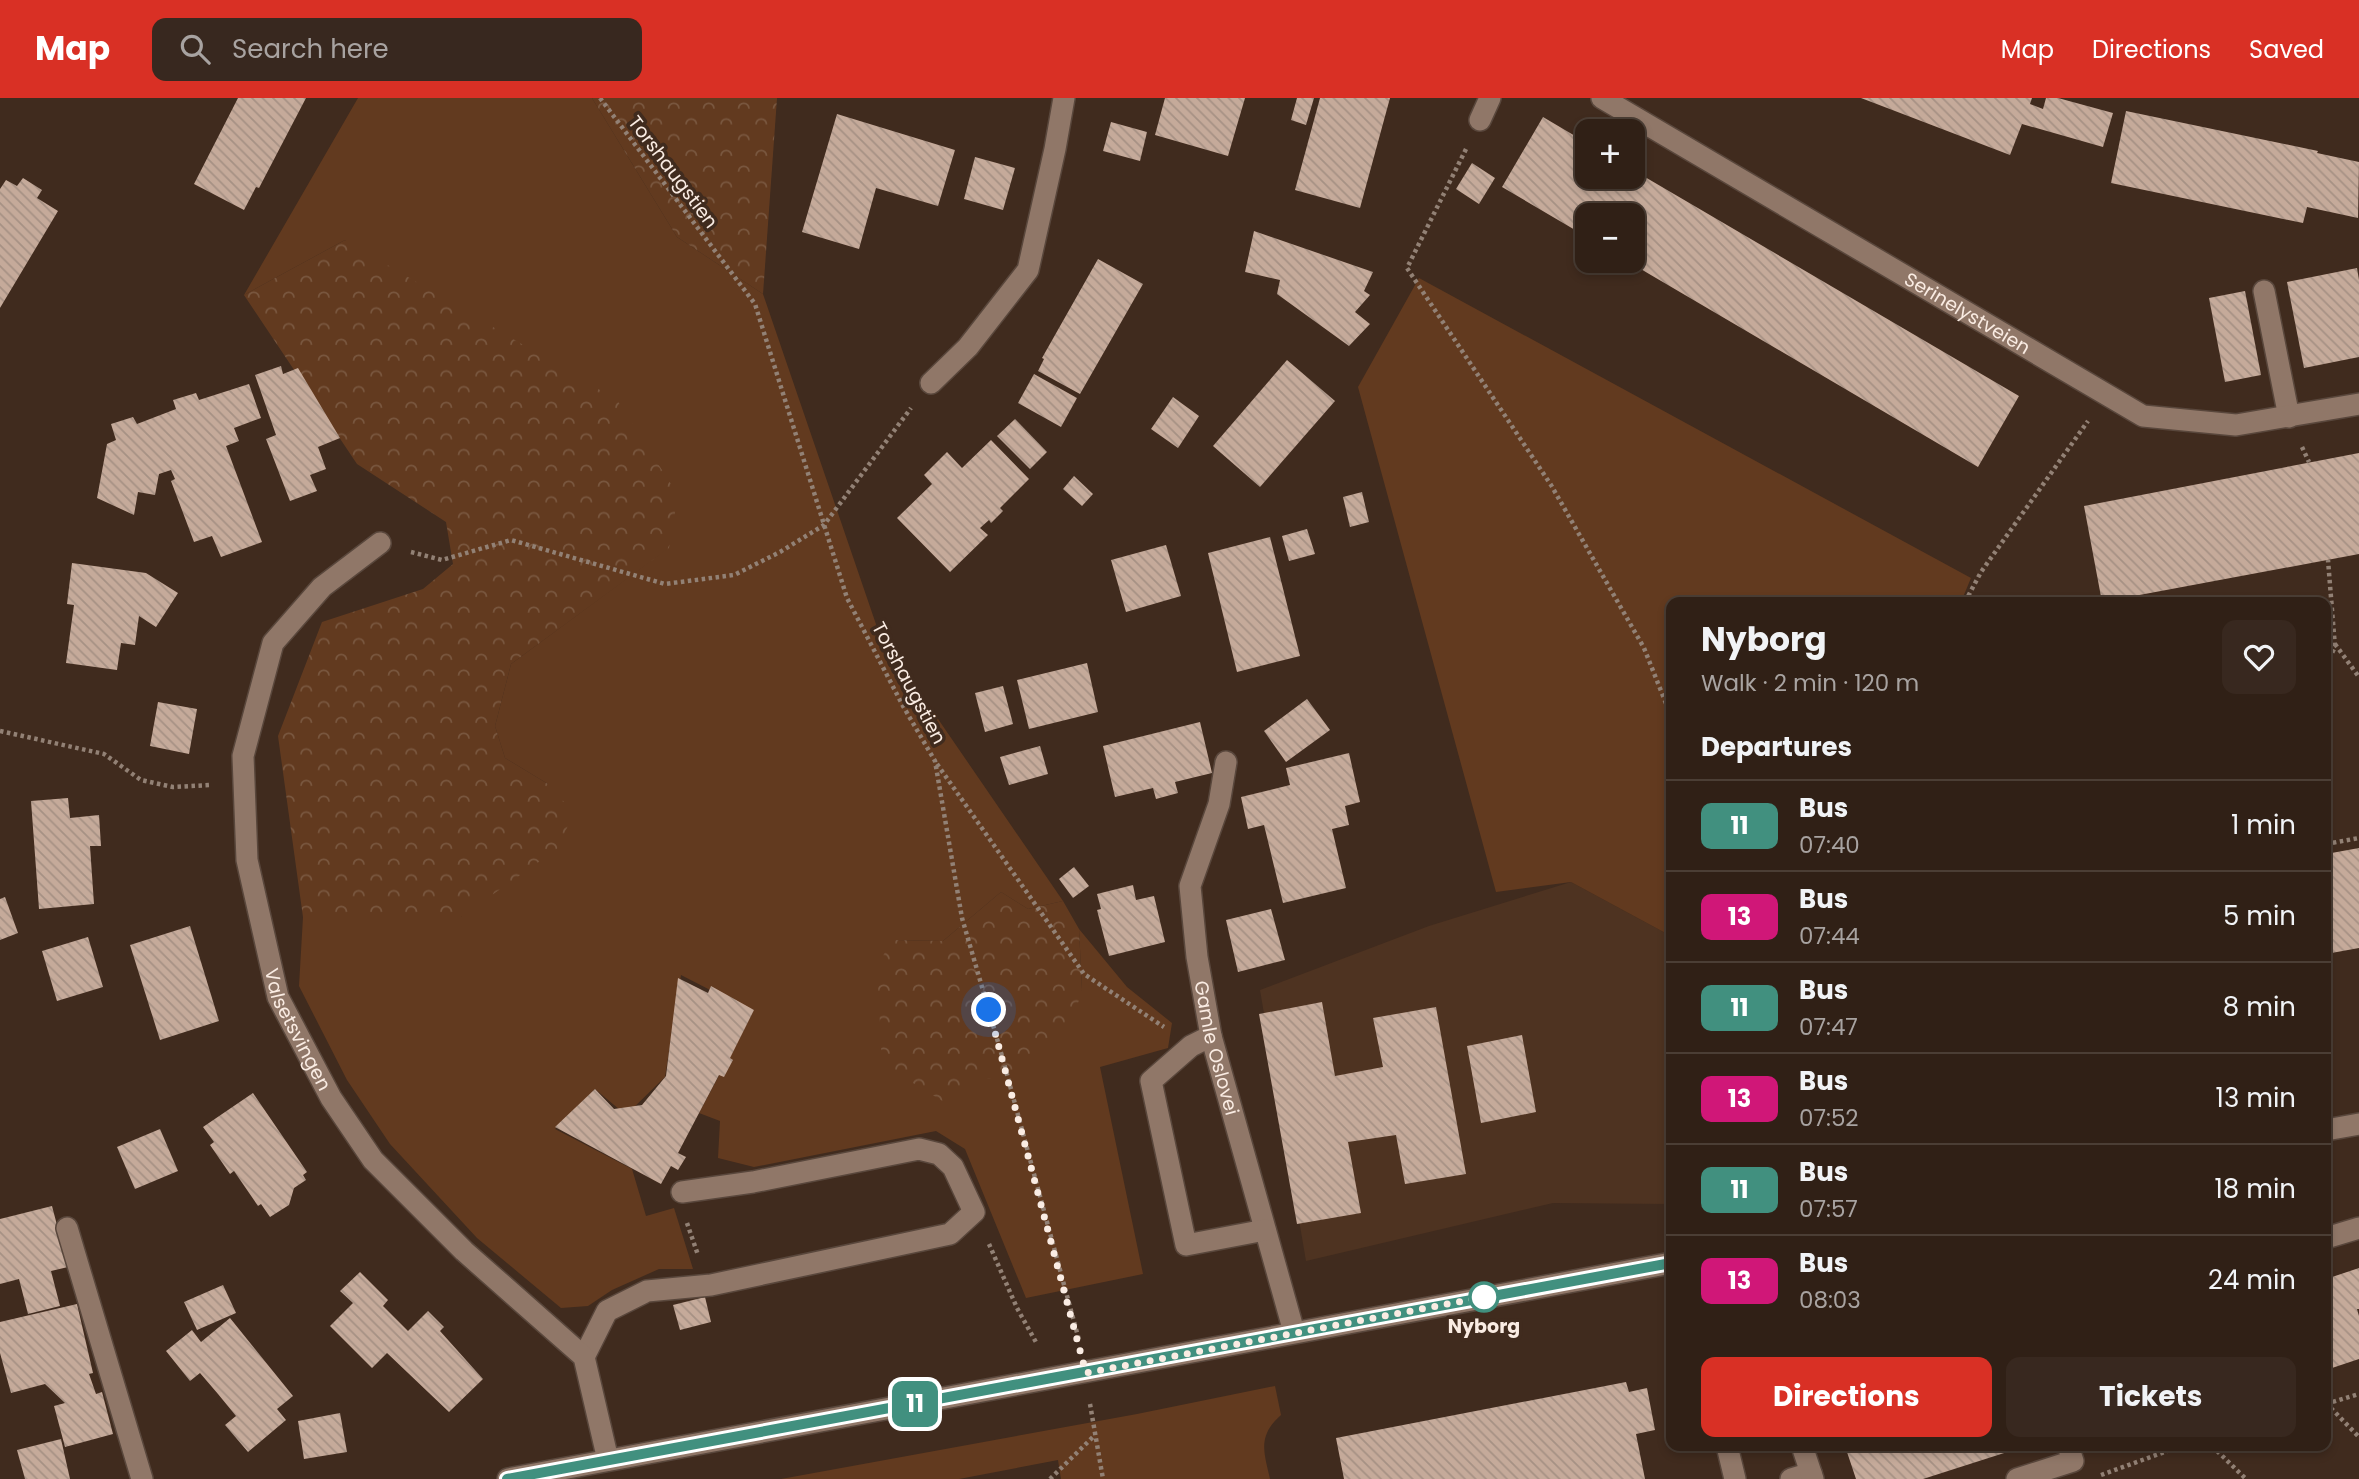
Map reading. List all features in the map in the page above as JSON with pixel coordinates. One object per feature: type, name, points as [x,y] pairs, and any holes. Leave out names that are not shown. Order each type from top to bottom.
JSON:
[{"type":"street","points":[[931,383],[968,347],[1028,270],[1064,98]]},
{"type":"street","points":[[1480,120],[1490,98]]},
{"type":"street","name":"Serinelystveien","points":[[1602,98],[2143,416],[2236,425],[2359,404]]},
{"type":"street","points":[[2264,291],[2289,417]]},
{"type":"street","name":"Valsetsvingen","points":[[380,544],[322,587],[273,643],[243,756],[247,860],[278,997],[331,1098],[373,1160],[464,1251],[584,1357]]},
{"type":"street","name":"Gamle Oslovei","points":[[1226,762],[1219,804],[1190,886],[1197,957],[1211,1036],[1294,1332]]},
{"type":"street","points":[[1211,1036],[1191,1046],[1151,1082],[1186,1245],[1265,1230]]},
{"type":"street","points":[[2331,1129],[2359,1124]]},
{"type":"street","points":[[608,1460],[584,1357],[607,1311],[647,1290],[711,1284],[950,1234],[974,1212],[953,1167],[939,1154],[919,1149],[753,1182],[682,1192]]},
{"type":"street","points":[[67,1228],[142,1479]]},
{"type":"street","points":[[2331,1236],[2359,1228]]},
{"type":"street","points":[[508,1479],[1666,1264]]},
{"type":"street","points":[[1728,1451],[1735,1479]]},
{"type":"street","points":[[1802,1451],[1805,1477]]},
{"type":"street","points":[[2017,1479],[2073,1462]]},
{"type":"path","name":"Torshaugstien","points":[[600,98],[755,304],[848,598],[903,706],[935,761],[962,918],[1002,1056],[1086,1373]]},
{"type":"path","points":[[1480,120],[1407,268],[1551,485],[1644,648],[1666,703]]},
{"type":"path","points":[[380,544],[442,560],[511,540],[665,584],[734,575],[780,552],[824,525],[882,444],[931,383]]},
{"type":"path","points":[[1968,597],[1981,572],[2106,395]]},
{"type":"path","points":[[2328,560],[2331,597]]},
{"type":"path","points":[[2331,602],[2334,645],[2331,652]]},
{"type":"path","points":[[2334,645],[2359,677]]},
{"type":"path","points":[[0,732],[104,754],[141,780],[173,787],[204,787],[244,780]]},
{"type":"path","points":[[935,761],[1084,974],[1191,1046]]},
{"type":"path","points":[[2331,843],[2359,838]]},
{"type":"path","points":[[974,1212],[1017,1308],[1037,1344]]},
{"type":"path","points":[[2331,1402],[2359,1394]]},
{"type":"path","points":[[2331,1409],[2359,1437]]},
{"type":"path","points":[[1050,1479],[1095,1435],[1103,1479]]},
{"type":"path","points":[[2091,1479],[2167,1451]]},
{"type":"path","points":[[2217,1451],[2246,1479]]},
{"type":"shaded area","points":[[1571,882],[1666,933],[1666,1204],[1553,1203],[1306,1261],[1260,990],[1429,926]]},
{"type":"green space","points":[[358,98],[592,98],[677,237],[763,294],[879,633],[1063,901],[1028,909],[1001,892],[943,941],[893,940],[976,1078],[1082,990],[1079,929],[1127,987],[1172,1023],[1168,1048],[1100,1067],[1143,1274],[1026,1298],[965,1149],[936,1131],[754,1167],[718,1158],[720,1121],[699,1113],[753,1012],[681,975],[665,1077],[626,1115],[595,1089],[555,1129],[632,1169],[646,1216],[674,1208],[693,1269],[659,1269],[612,1290],[588,1306],[561,1308],[477,1238],[390,1144],[347,1080],[299,986],[303,917],[461,917],[548,784],[505,758],[495,726],[511,664],[668,548],[345,240],[244,295]]},
{"type":"green space","points":[[592,98],[777,98],[763,294],[677,237]]},
{"type":"green space","points":[[345,240],[617,400],[678,495],[669,548],[511,664],[495,726],[505,758],[548,784],[574,813],[557,849],[461,917],[303,917],[278,736],[322,622],[423,589],[453,564],[446,522],[357,464],[244,295]]},
{"type":"green space","points":[[1419,278],[1971,578],[1963,597],[1666,597],[1666,933],[1571,882],[1496,892],[1358,387]]},
{"type":"green space","points":[[1001,892],[1028,909],[1063,901],[1079,929],[1082,990],[1070,1029],[1019,1080],[976,1078],[957,1110],[882,1064],[877,965],[893,940],[943,941]]},
{"type":"green space","points":[[1275,1386],[1281,1415],[1268,1430],[1264,1445],[1270,1479],[1061,1479],[1058,1460],[959,1479],[781,1479],[1137,1414]]},
{"type":"building","points":[[238,98],[306,98],[259,188],[256,187],[244,210],[194,184]]},
{"type":"building","points":[[1165,98],[1245,98],[1228,156],[1155,135]]},
{"type":"building","points":[[1297,98],[1314,98],[1306,125],[1291,120]]},
{"type":"building","points":[[1320,98],[1390,98],[1360,208],[1295,190]]},
{"type":"building","points":[[1861,98],[2032,98],[2030,104],[2043,109],[2046,98],[2058,98],[2113,113],[2103,147],[2022,124],[2010,155]]},
{"type":"building","points":[[2126,111],[2359,162],[2358,218],[2307,207],[2303,223],[2111,183]]},
{"type":"building","points":[[837,114],[955,150],[938,206],[876,188],[859,249],[802,232]]},
{"type":"building","points":[[1543,117],[1575,136],[1575,189],[1645,189],[1645,177],[2019,396],[1978,467],[1645,272],[1645,203],[1575,203],[1575,230],[1502,187]]},
{"type":"building","points":[[1111,122],[1147,132],[1140,161],[1103,151]]},
{"type":"building","points":[[975,157],[1015,168],[1003,210],[964,199]]},
{"type":"building","points":[[1472,163],[1495,178],[1479,204],[1456,189]]},
{"type":"building","points":[[23,178],[42,190],[37,198],[58,211],[0,308],[0,189],[6,180],[17,186]]},
{"type":"building","points":[[1254,231],[1373,272],[1364,291],[1370,295],[1355,312],[1370,324],[1349,346],[1277,294],[1280,280],[1245,272]]},
{"type":"building","points":[[1098,259],[1143,284],[1080,394],[1038,371],[1044,359],[1042,358]]},
{"type":"building","points":[[2357,268],[2359,357],[2304,368],[2287,282]]},
{"type":"building","points":[[2245,291],[2261,375],[2225,382],[2209,298]]},
{"type":"building","points":[[1287,360],[1335,401],[1260,487],[1213,446]]},
{"type":"building","points":[[281,366],[283,374],[298,368],[340,438],[318,447],[326,469],[310,475],[317,491],[290,501],[266,439],[276,435],[255,375]]},
{"type":"building","points":[[1034,374],[1077,398],[1061,427],[1018,403]]},
{"type":"building","points":[[249,384],[261,418],[234,428],[239,441],[226,446],[262,542],[221,557],[212,536],[194,542],[171,481],[175,479],[171,470],[159,474],[155,495],[138,492],[134,515],[97,498],[107,444],[116,440],[111,424],[133,417],[137,424],[176,409],[173,400],[196,393],[199,400]]},
{"type":"building","points":[[1173,397],[1199,416],[1178,448],[1151,429]]},
{"type":"building","points":[[1015,419],[1047,452],[1030,469],[997,436]]},
{"type":"building","points":[[991,440],[1029,479],[1000,508],[1003,511],[991,523],[989,520],[980,528],[988,535],[950,572],[897,518],[932,484],[924,475],[947,452],[962,468]]},
{"type":"building","points":[[2359,453],[2359,554],[2129,597],[2101,597],[2084,506]]},
{"type":"building","points":[[1074,476],[1093,494],[1082,506],[1063,489]]},
{"type":"building","points":[[1362,492],[1369,522],[1350,527],[1343,497]]},
{"type":"building","points":[[1307,529],[1315,554],[1289,561],[1282,536]]},
{"type":"building","points":[[1270,537],[1300,656],[1237,672],[1208,553]]},
{"type":"building","points":[[1166,545],[1181,596],[1126,612],[1111,560]]},
{"type":"building","points":[[72,563],[146,573],[178,593],[156,627],[139,616],[135,645],[121,643],[117,670],[66,663],[74,605],[67,604]]},
{"type":"building","points":[[1087,663],[1098,712],[1029,729],[1017,680]]},
{"type":"building","points":[[1003,686],[1013,724],[985,732],[975,693]]},
{"type":"building","points":[[1307,699],[1330,730],[1286,762],[1264,731]]},
{"type":"building","points":[[158,702],[197,709],[189,754],[150,746]]},
{"type":"building","points":[[1200,722],[1212,773],[1175,782],[1178,793],[1156,799],[1153,788],[1115,797],[1103,746]]},
{"type":"building","points":[[1040,746],[1048,774],[1009,785],[1000,757]]},
{"type":"building","points":[[1349,753],[1360,802],[1345,806],[1349,825],[1332,829],[1346,888],[1283,903],[1264,825],[1248,829],[1241,797],[1290,785],[1286,768]]},
{"type":"building","points":[[68,798],[70,818],[99,815],[101,846],[90,846],[94,904],[39,909],[31,801]]},
{"type":"building","points":[[2359,848],[2359,948],[2331,953],[2331,853]]},
{"type":"building","points":[[1074,867],[1089,886],[1073,898],[1059,879]]},
{"type":"building","points":[[1133,885],[1136,900],[1154,896],[1165,942],[1109,956],[1097,910],[1101,909],[1097,894]]},
{"type":"building","points":[[5,897],[18,933],[0,940],[0,899]]},
{"type":"building","points":[[1271,909],[1285,960],[1238,972],[1226,920]]},
{"type":"building","points":[[190,926],[219,1021],[160,1040],[130,945]]},
{"type":"building","points":[[88,937],[103,987],[57,1001],[42,951]]},
{"type":"building","points":[[678,978],[708,993],[711,986],[754,1010],[730,1058],[733,1060],[724,1077],[719,1075],[678,1153],[686,1157],[678,1170],[671,1166],[661,1184],[555,1127],[595,1089],[614,1109],[642,1105],[666,1076]]},
{"type":"building","points":[[1322,1002],[1335,1076],[1383,1067],[1373,1018],[1436,1007],[1466,1174],[1405,1184],[1396,1135],[1348,1142],[1361,1213],[1297,1224],[1259,1014]]},
{"type":"building","points":[[1522,1035],[1536,1112],[1481,1123],[1467,1046]]},
{"type":"building","points":[[253,1093],[307,1172],[303,1175],[306,1180],[294,1188],[289,1205],[270,1217],[261,1204],[258,1206],[234,1171],[230,1174],[210,1145],[214,1142],[203,1127]]},
{"type":"building","points":[[160,1129],[178,1171],[135,1189],[117,1147]]},
{"type":"building","points":[[52,1206],[68,1267],[51,1271],[60,1306],[28,1314],[19,1279],[0,1284],[0,1219]]},
{"type":"building","points":[[2359,1268],[2359,1359],[2331,1368],[2331,1277]]},
{"type":"building","points":[[360,1272],[388,1300],[383,1306],[408,1331],[428,1311],[444,1327],[440,1331],[483,1379],[449,1412],[387,1353],[372,1368],[330,1326],[353,1303],[340,1291]]},
{"type":"building","points":[[223,1285],[236,1313],[197,1330],[184,1302]]},
{"type":"building","points":[[705,1297],[711,1322],[680,1330],[673,1305]]},
{"type":"building","points":[[77,1304],[93,1373],[89,1374],[96,1394],[102,1392],[113,1434],[65,1447],[54,1406],[65,1403],[45,1384],[11,1393],[0,1353],[0,1322]]},
{"type":"building","points":[[230,1318],[293,1396],[277,1409],[286,1420],[248,1452],[225,1425],[236,1416],[200,1373],[190,1381],[166,1351],[192,1330],[201,1342]]},
{"type":"building","points":[[1626,1382],[1629,1392],[1647,1388],[1655,1430],[1636,1434],[1645,1479],[1344,1479],[1336,1438]]},
{"type":"building","points":[[340,1413],[347,1452],[304,1459],[298,1421]]},
{"type":"building","points":[[61,1439],[70,1479],[25,1479],[17,1450]]},
{"type":"building","points":[[1847,1451],[2010,1451],[1923,1479],[1856,1479]]},
{"type":"bus line","name":"11","points":[[507,1479],[1666,1264]]},
{"type":"place","name":"Nyborg","points":[[1484,1297]]},
{"type":"route","points":[[989,1010],[1076,1326],[1086,1373],[1484,1297]]}]
